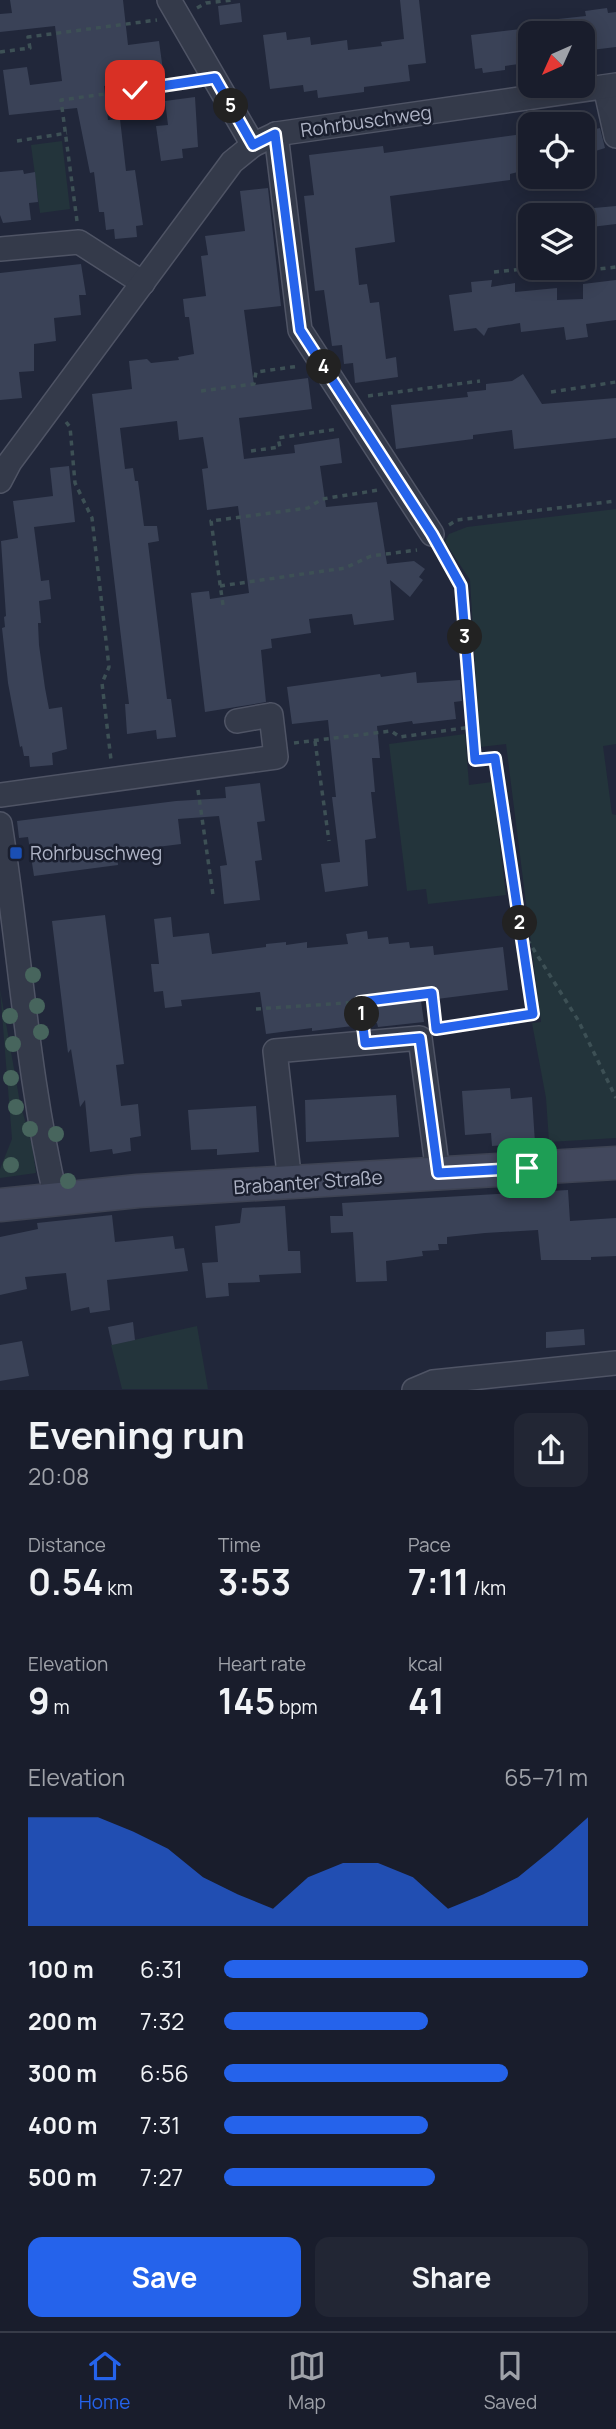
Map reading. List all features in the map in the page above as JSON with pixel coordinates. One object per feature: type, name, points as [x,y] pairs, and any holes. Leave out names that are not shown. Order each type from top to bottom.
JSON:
[{"type":"main road","name":"Brabanter Straße","points":[[0,1205],[138,1191],[616,1163]]},
{"type":"street","points":[[174,8],[253,145]]},
{"type":"street","points":[[610,86],[616,136]]},
{"type":"street","name":"Rohrbuschweg","points":[[0,481],[10,462],[232,162],[253,145],[275,134],[610,86]]},
{"type":"street","points":[[275,134],[300,330],[436,541]]},
{"type":"street","points":[[0,250],[79,242],[143,284]]},
{"type":"street","points":[[0,794],[276,757],[271,715],[237,721]]},
{"type":"street","points":[[0,824],[26,1033],[39,1119],[56,1198]]},
{"type":"street","points":[[290,1183],[275,1051],[420,1038],[438,1173]]},
{"type":"street","points":[[414,1390],[433,1382],[616,1363]]},
{"type":"path","points":[[0,52],[30,48],[28,37],[174,8],[232,0]]},
{"type":"path","points":[[79,242],[61,100],[215,78]]},
{"type":"path","points":[[17,141],[67,133]]},
{"type":"path","points":[[595,269],[616,267]]},
{"type":"path","points":[[494,272],[518,270]]},
{"type":"path","points":[[201,391],[254,384],[256,372],[321,362]]},
{"type":"path","points":[[346,398],[481,381]]},
{"type":"path","points":[[551,392],[616,382]]},
{"type":"path","points":[[54,402],[70,427],[75,483],[92,518],[109,667],[102,683],[114,780]]},
{"type":"path","points":[[251,451],[280,447],[278,438],[362,425]]},
{"type":"path","points":[[223,605],[211,521],[307,508],[322,499],[400,486]]},
{"type":"path","points":[[220,586],[345,568],[371,556],[436,541],[457,520],[616,501]]},
{"type":"path","points":[[256,1009],[360,1002],[432,993],[436,1029],[533,1014],[495,758],[475,760],[461,586],[436,541]]},
{"type":"path","points":[[274,745],[391,731],[400,737],[471,727]]},
{"type":"path","points":[[315,741],[329,841]]},
{"type":"path","points":[[195,769],[213,895]]},
{"type":"path","points":[[521,929],[578,1020],[616,1098]]},
{"type":"path","points":[[360,1002],[365,1043]]},
{"type":"shaded area","points":[[62,141],[70,209],[40,213],[31,145]]},
{"type":"shaded area","points":[[616,509],[616,744],[603,746],[612,814],[616,815],[616,1138],[549,1142],[546,1098],[532,1023],[541,1022],[506,744],[480,747],[470,580],[445,542],[449,534],[467,527]]},
{"type":"shaded area","points":[[465,734],[469,785],[492,782],[506,895],[428,904],[426,889],[407,891],[389,744]]},
{"type":"shaded area","points":[[0,989],[20,1103],[32,1145],[36,1173],[0,1178],[0,1169],[12,1139]]},
{"type":"shaded area","points":[[197,1326],[208,1389],[122,1389],[111,1345]]},
{"type":"building","points":[[10,0],[123,0],[128,45],[159,41],[164,78],[104,86],[108,120],[120,119],[126,171],[135,170],[143,225],[136,226],[137,237],[115,239],[114,229],[106,230],[104,212],[99,212],[94,172],[90,173],[77,108],[9,115],[3,70],[27,67],[30,85],[62,81],[55,26],[0,32],[0,14],[12,13]]},
{"type":"building","points":[[400,0],[419,0],[426,63],[408,65],[410,81],[364,87],[364,92],[318,98],[317,90],[304,92],[303,85],[270,89],[263,35],[286,32],[287,40],[310,37],[311,45],[347,40],[348,50],[382,46],[381,42],[404,39]]},
{"type":"building","points":[[240,3],[242,22],[220,25],[218,6]]},
{"type":"building","points":[[607,8],[608,13],[616,12],[616,47],[595,50],[595,21],[539,21],[586,16],[585,11]]},
{"type":"building","points":[[518,29],[518,64],[505,66],[505,70],[483,73],[482,68],[475,69],[471,35]]},
{"type":"building","points":[[195,97],[198,147],[182,149],[183,158],[161,161],[156,126],[168,125],[165,101]]},
{"type":"building","points":[[600,128],[605,148],[595,151],[595,129]]},
{"type":"building","points":[[518,135],[518,172],[510,174],[510,180],[390,196],[395,242],[355,248],[359,285],[367,284],[370,303],[379,302],[386,359],[396,357],[398,377],[355,383],[353,363],[344,364],[342,345],[332,346],[324,290],[315,291],[304,196],[314,195],[309,155],[383,146],[384,153]]},
{"type":"building","points":[[23,170],[24,174],[35,172],[38,202],[29,203],[31,220],[3,223],[0,215],[0,172]]},
{"type":"building","points":[[268,188],[281,306],[244,310],[254,385],[308,378],[312,409],[239,418],[244,459],[295,453],[294,445],[339,438],[342,463],[320,466],[326,507],[377,502],[387,564],[414,561],[425,569],[419,577],[423,580],[410,597],[390,580],[394,620],[354,625],[352,614],[309,619],[311,633],[271,639],[272,648],[261,650],[266,702],[205,712],[191,593],[209,591],[210,599],[249,593],[238,506],[207,510],[202,469],[208,468],[203,437],[179,440],[177,421],[120,428],[125,469],[133,468],[135,481],[138,481],[144,526],[157,526],[159,541],[148,543],[167,699],[171,699],[176,737],[157,739],[156,730],[127,734],[125,704],[129,704],[92,394],[132,389],[129,361],[147,359],[151,363],[179,360],[178,357],[194,354],[189,317],[185,317],[183,299],[206,296],[201,256],[208,255],[205,236],[245,231],[240,191]]},
{"type":"building","points":[[616,206],[616,224],[595,227],[595,208]]},
{"type":"building","points":[[81,264],[86,295],[79,295],[81,315],[54,318],[56,341],[34,344],[34,371],[19,372],[22,398],[0,400],[0,273]]},
{"type":"building","points":[[492,280],[491,287],[515,283],[515,292],[557,288],[557,300],[583,299],[583,284],[616,280],[616,320],[586,324],[588,337],[566,340],[564,327],[521,332],[520,323],[488,328],[484,336],[476,328],[454,331],[449,295],[472,292],[471,282]]},
{"type":"building","points":[[523,374],[542,404],[616,398],[616,438],[514,449],[512,430],[473,435],[473,439],[396,449],[391,405],[468,397],[467,392],[486,390],[486,384],[512,381]]},
{"type":"building","points":[[69,466],[75,522],[34,527],[41,581],[49,580],[51,599],[39,601],[39,645],[45,688],[49,709],[62,707],[67,749],[52,753],[53,765],[30,767],[29,756],[24,756],[22,746],[20,747],[8,683],[2,628],[5,627],[6,616],[1,541],[18,538],[13,501],[53,496],[50,468]]},
{"type":"building","points":[[416,672],[417,683],[460,680],[462,701],[454,702],[456,719],[377,726],[380,758],[372,758],[375,792],[371,792],[376,838],[365,840],[368,886],[325,892],[321,864],[340,862],[332,797],[336,797],[328,720],[292,724],[287,687],[380,674],[381,677]]},
{"type":"building","points":[[260,783],[265,821],[257,822],[262,860],[255,861],[260,900],[224,904],[220,866],[227,865],[219,816],[178,819],[181,844],[117,852],[118,865],[34,876],[28,837],[19,838],[17,821],[176,801],[226,798],[225,787]]},
{"type":"building","points":[[105,915],[124,1064],[116,1065],[121,1106],[138,1104],[141,1136],[130,1138],[131,1151],[113,1154],[112,1149],[90,1152],[85,1100],[80,1107],[71,1049],[68,1053],[52,921]]},
{"type":"building","points":[[171,917],[173,937],[209,933],[212,954],[286,942],[286,945],[307,942],[307,948],[348,944],[346,934],[367,931],[368,939],[388,937],[389,944],[409,942],[410,948],[433,946],[434,955],[503,947],[508,990],[421,1001],[424,1022],[378,1027],[377,1023],[266,1034],[260,992],[181,1000],[182,1006],[165,1008],[163,991],[154,992],[151,964],[159,964],[154,919]]},
{"type":"building","points":[[510,1088],[511,1099],[532,1097],[535,1143],[492,1146],[491,1133],[465,1135],[462,1091]]},
{"type":"building","points":[[396,1095],[399,1137],[306,1142],[305,1100]]},
{"type":"building","points":[[256,1106],[259,1152],[217,1155],[217,1149],[191,1150],[188,1110]]},
{"type":"building","points":[[568,1190],[570,1221],[616,1218],[616,1256],[591,1257],[591,1260],[541,1260],[538,1230],[485,1233],[447,1237],[447,1244],[438,1244],[439,1250],[422,1251],[423,1256],[386,1261],[387,1281],[356,1282],[353,1232],[331,1233],[330,1216],[343,1216],[342,1203]]},
{"type":"building","points":[[285,1206],[288,1251],[300,1251],[301,1273],[259,1275],[260,1282],[228,1283],[229,1296],[206,1298],[202,1263],[218,1262],[215,1226],[240,1223],[242,1208]]},
{"type":"building","points":[[112,1215],[115,1242],[173,1236],[175,1249],[184,1248],[188,1271],[107,1280],[110,1310],[90,1313],[89,1307],[71,1311],[66,1273],[25,1277],[27,1289],[0,1295],[0,1237],[38,1229],[37,1223]]},
{"type":"building","points":[[133,1322],[135,1340],[112,1345],[108,1327]]},
{"type":"building","points":[[584,1329],[585,1345],[546,1348],[546,1332]]},
{"type":"building","points":[[22,1341],[29,1376],[0,1381],[0,1345]]},
{"type":"place","name":"Rohrbuschweg","points":[[16,853]]},
{"type":"route","points":[[135,90],[215,78],[253,145],[275,134],[300,330],[432,534],[461,586],[475,760],[495,758],[533,1014],[436,1029],[432,993],[360,1002],[365,1043],[420,1038],[438,1173],[527,1168]]}]
